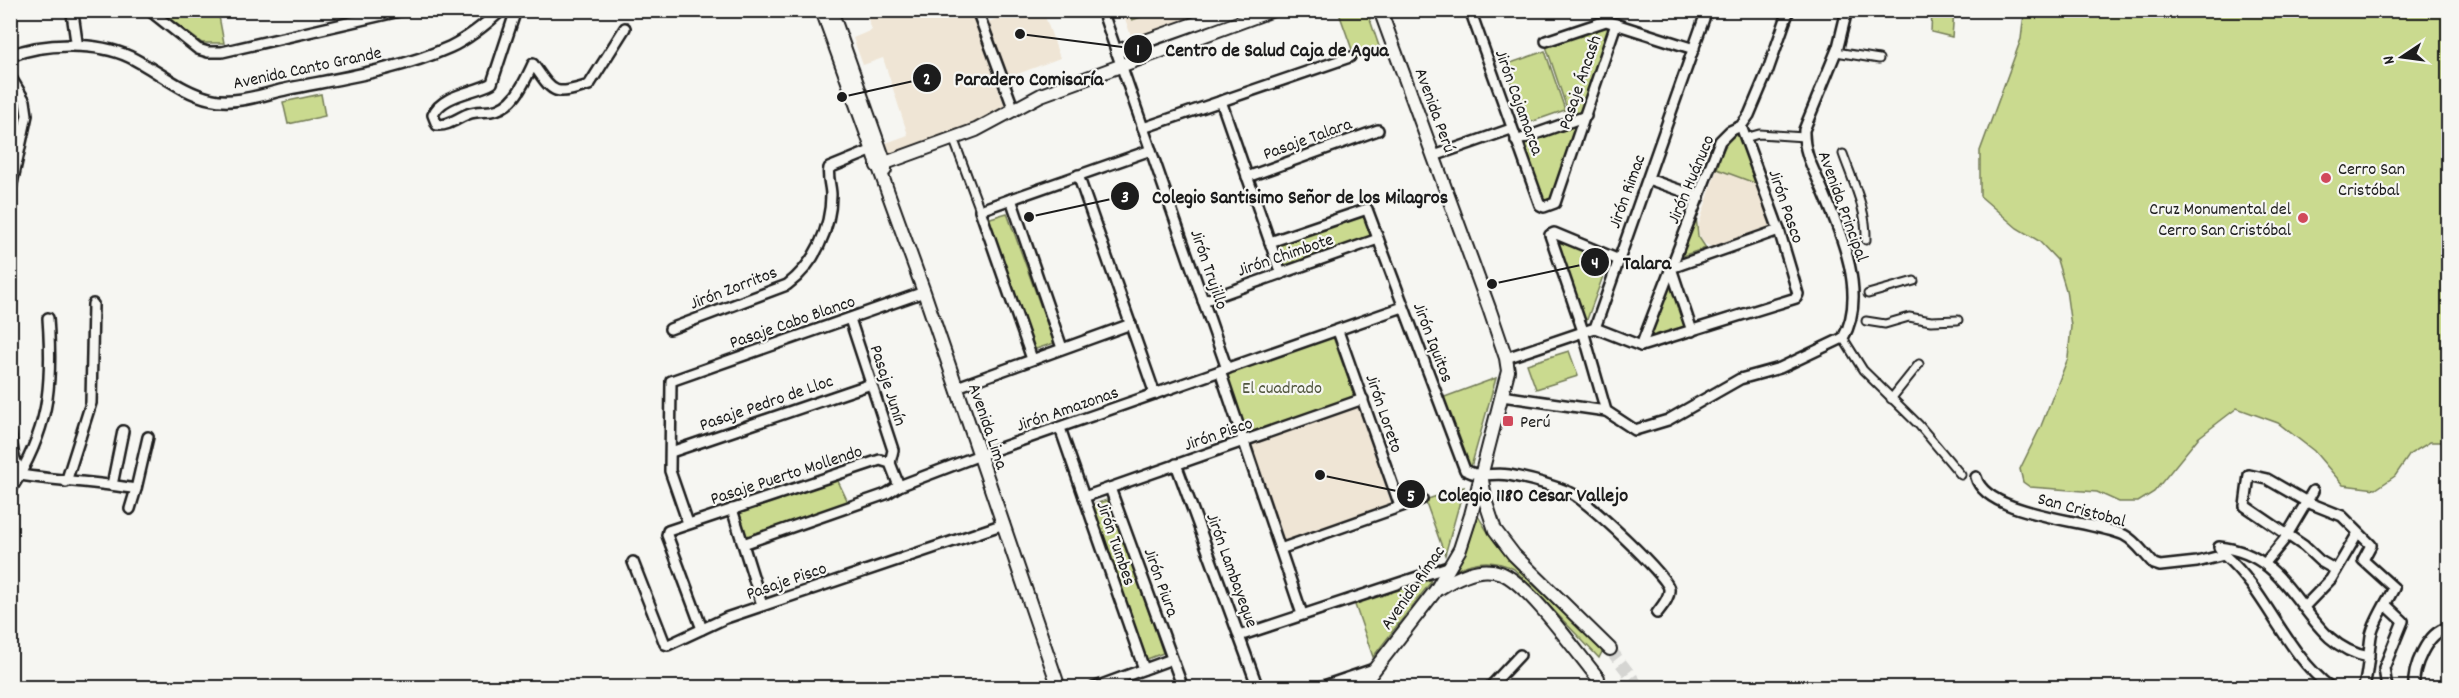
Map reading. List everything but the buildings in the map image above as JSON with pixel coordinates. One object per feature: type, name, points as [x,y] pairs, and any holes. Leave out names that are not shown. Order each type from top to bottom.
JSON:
[{"type":"main road","name":"Avenida Lima","points":[[822,10],[875,149],[1059,687]]},
{"type":"main road","name":"Avenida Lima","points":[[831,10],[875,149]]},
{"type":"main road","points":[[1117,51],[1233,10]]},
{"type":"main road","points":[[882,169],[969,133],[1041,95],[1273,10]]},
{"type":"main road","name":"Avenida Perú","points":[[1380,10],[1506,358]]},
{"type":"main road","name":"Avenida Rímac","points":[[1361,687],[1436,590],[1451,566],[1464,537],[1508,371],[1506,358]]},
{"type":"main road","points":[[1481,477],[1490,517],[1505,544],[1611,649]]},
{"type":"main road","points":[[1436,590],[1464,574],[1486,570],[1501,573],[1529,594],[1598,678]]},
{"type":"street","points":[[72,10],[76,45]]},
{"type":"street","points":[[148,10],[198,49],[208,52],[243,47],[404,10]]},
{"type":"street","name":"Avenida Canto Grande","points":[[10,56],[24,51],[76,45],[114,51],[191,91],[210,99],[224,100],[245,98],[331,80],[423,58],[468,38],[501,10]]},
{"type":"street","points":[[516,10],[492,83],[452,98],[438,108],[433,115],[437,125],[445,125],[469,113],[497,110],[509,104],[521,89],[533,64],[551,89],[560,92],[590,85],[626,28]]},
{"type":"street","points":[[977,10],[1014,110]]},
{"type":"street","name":"Jirón Trujillo","points":[[1102,10],[1203,301],[1244,442],[1302,614]]},
{"type":"street","name":"Jirón Cajamarca","points":[[1470,10],[1540,205]]},
{"type":"street","name":"Jirón Rimac","points":[[1595,328],[1707,10]]},
{"type":"street","name":"Jirón Huánuco","points":[[1641,346],[1720,141],[1730,131],[1741,126],[1754,105],[1789,10]]},
{"type":"street","name":"Avenida Principal","points":[[1843,338],[1852,312],[1854,297],[1851,275],[1832,213],[1806,154],[1804,130],[1836,52],[1847,10]]},
{"type":"street","points":[[1546,41],[1606,21],[1694,49]]},
{"type":"street","name":"Pasaje Áncash","points":[[1540,205],[1548,207],[1555,203],[1616,24]]},
{"type":"street","points":[[1836,52],[1879,59]]},
{"type":"street","points":[[1143,128],[1350,57]]},
{"type":"street","points":[[10,76],[25,101],[27,115],[10,193]]},
{"type":"street","points":[[1221,101],[1281,274]]},
{"type":"street","points":[[1516,141],[1586,116]]},
{"type":"street","name":"Jirón Pasco","points":[[1692,332],[1796,298],[1798,294],[1779,230],[1741,126]]},
{"type":"street","points":[[1434,156],[1511,129]]},
{"type":"street","name":"Pasaje Talara","points":[[1247,177],[1378,130]]},
{"type":"street","points":[[1745,138],[1759,134],[1804,137]]},
{"type":"street","points":[[955,143],[1032,359]]},
{"type":"street","name":"Jirón Zorritos","points":[[670,329],[794,281],[819,247],[829,219],[831,196],[829,168],[875,149]]},
{"type":"street","points":[[980,210],[1151,150]]},
{"type":"street","points":[[1843,154],[1862,205],[1867,226],[1866,240]]},
{"type":"street","points":[[1078,175],[1155,394]]},
{"type":"street","points":[[1648,179],[1699,197]]},
{"type":"street","points":[[1011,199],[1062,348]]},
{"type":"street","name":"Jirón Iquitos","points":[[1270,242],[1367,209],[1465,470],[1481,477]]},
{"type":"street","points":[[1506,358],[1595,328],[1641,346],[1692,332],[1671,268],[1779,230]]},
{"type":"street","points":[[1606,411],[1583,331],[1550,235],[1554,233],[1619,260]]},
{"type":"street","name":"Jirón Chimbote","points":[[1203,301],[1378,239]]},
{"type":"street","points":[[1868,294],[1914,281]]},
{"type":"street","name":"Pasaje Cabo Blanco","points":[[671,452],[671,381],[924,292]]},
{"type":"street","points":[[66,482],[91,403],[93,304]]},
{"type":"street","name":"Jirón Amazonas","points":[[743,544],[886,494],[899,486],[980,455],[1403,308]]},
{"type":"street","points":[[1866,321],[1885,324],[1909,317],[1931,321],[1958,320]]},
{"type":"street","points":[[10,490],[21,475],[34,448],[47,410],[51,356],[48,318]]},
{"type":"street","name":"Pasaje Junín","points":[[850,319],[893,450],[890,463]]},
{"type":"street","points":[[957,387],[1131,324]]},
{"type":"street","name":"Jirón Loreto","points":[[1338,331],[1400,507]]},
{"type":"street","points":[[1502,396],[1606,411],[1628,428],[1635,430],[1668,420],[1740,379],[1780,369],[1843,338],[1857,362],[1919,425],[1961,475]]},
{"type":"street","points":[[1891,399],[1919,364]]},
{"type":"street","name":"Pasaje Pedro de Lloc","points":[[671,452],[871,384]]},
{"type":"street","name":"Jirón Pisco","points":[[1084,497],[1363,399]]},
{"type":"street","name":"Jirón Tumbes","points":[[1060,428],[1144,669]]},
{"type":"street","points":[[112,484],[123,431]]},
{"type":"street","points":[[10,432],[14,457],[21,475]]},
{"type":"street","points":[[130,509],[148,437]]},
{"type":"street","points":[[671,452],[670,471],[688,523]]},
{"type":"street","name":"Pasaje Puerto Mollendo","points":[[702,628],[667,535],[668,531],[880,460],[890,463],[899,486]]},
{"type":"street","name":"Jirón Lambayeque","points":[[1176,464],[1258,687]]},
{"type":"street","points":[[21,475],[66,482],[112,484],[136,489]]},
{"type":"street","points":[[1481,477],[1507,475],[1574,494],[1648,561],[1663,578],[1669,588],[1668,597],[1657,613]]},
{"type":"street","points":[[2336,570],[2320,561],[2304,546],[2245,506],[2249,475],[2266,479],[2307,502],[2342,516],[2371,545],[2363,560],[2394,588],[2371,635],[2372,646],[2366,667],[2365,684],[2387,686],[2384,668],[2403,621],[2386,605]]},
{"type":"street","name":"San Cristobal","points":[[1976,477],[1978,486],[1988,496],[2036,515],[2103,528],[2127,536],[2149,559],[2160,566],[2197,562],[2224,555]]},
{"type":"street","name":"Jirón Piura","points":[[1110,488],[1182,687]]},
{"type":"street","points":[[2265,563],[2287,534],[2313,491]]},
{"type":"street","points":[[1280,549],[1422,499]]},
{"type":"street","points":[[732,509],[762,605]]},
{"type":"street","name":"Pasaje Pisco","points":[[633,562],[666,645],[726,618],[762,605],[1004,524]]},
{"type":"street","points":[[2304,607],[2318,594],[2336,570],[2358,533]]},
{"type":"street","points":[[2331,687],[2300,660],[2242,571],[2224,555],[2219,547],[2254,556],[2265,563],[2329,638],[2353,654],[2369,657]]},
{"type":"street","points":[[1239,636],[1451,566]]},
{"type":"street","points":[[2414,687],[2413,675],[2429,642],[2435,633],[2448,628]]},
{"type":"street","points":[[1489,687],[1520,655]]},
{"type":"street","points":[[1093,687],[1172,658]]},
{"type":"street","points":[[1318,687],[1374,669]]},
{"type":"shaded area","points":[[1122,10],[1225,11],[1133,42]]},
{"type":"shaded area","points":[[865,11],[971,11],[1006,110],[958,132],[890,155],[886,143],[908,135],[883,58],[863,65],[853,38],[872,30]]},
{"type":"shaded area","points":[[1020,11],[1043,11],[1060,58],[1004,79],[985,23]]},
{"type":"shaded area","points":[[1717,169],[1760,185],[1773,227],[1713,248],[1704,243],[1699,235],[1698,227]]},
{"type":"shaded area","points":[[1358,406],[1392,505],[1282,544],[1248,445]]},
{"type":"green space","points":[[1129,10],[1158,10],[1158,11],[1132,20]]},
{"type":"green space","points":[[159,11],[218,11],[224,43],[202,43]]},
{"type":"green space","points":[[1367,11],[1380,49],[1355,58],[1339,13]]},
{"type":"green space","points":[[1932,11],[1954,11],[1952,37],[1931,32]]},
{"type":"green space","points":[[2022,11],[2448,11],[2448,442],[2430,442],[2410,454],[2395,476],[2376,489],[2343,485],[2314,451],[2278,423],[2237,408],[2198,438],[2154,492],[2138,502],[2119,502],[2097,492],[2030,487],[2023,482],[2020,469],[2041,426],[2068,358],[2071,326],[2066,290],[2057,260],[2039,241],[2017,228],[1980,196],[1980,151],[2021,39],[2024,14]]},
{"type":"green space","points":[[1605,24],[1612,26],[1582,114],[1570,118],[1545,43]]},
{"type":"green space","points":[[1545,51],[1565,110],[1525,124],[1505,65]]},
{"type":"green space","points":[[321,94],[325,116],[288,124],[283,102]]},
{"type":"green space","points":[[1575,124],[1577,126],[1551,204],[1544,205],[1520,141]]},
{"type":"green space","points":[[1740,132],[1760,185],[1717,169],[1727,143]]},
{"type":"green space","points":[[1007,213],[1054,343],[1033,350],[987,219]]},
{"type":"green space","points":[[1364,213],[1373,239],[1282,269],[1273,244]]},
{"type":"green space","points":[[1696,216],[1698,236],[1706,248],[1679,257]]},
{"type":"green space","points":[[1556,241],[1609,260],[1585,325]]},
{"type":"green space","points":[[1670,277],[1687,328],[1645,343]]},
{"type":"green space","name":"El cuadrado","points":[[1332,334],[1355,398],[1244,436],[1222,372]]},
{"type":"green space","points":[[1569,351],[1578,376],[1536,389],[1527,364]]},
{"type":"green space","points":[[1496,378],[1471,467],[1464,462],[1442,398]]},
{"type":"green space","points":[[837,479],[849,504],[745,538],[736,513]]},
{"type":"green space","points":[[1464,487],[1445,555],[1425,500]]},
{"type":"green space","points":[[1110,499],[1163,653],[1142,661],[1089,506]]},
{"type":"green space","points":[[1478,516],[1490,535],[1519,570],[1604,648],[1599,658],[1514,569],[1485,562],[1470,564],[1456,570],[1467,548]]},
{"type":"green space","points":[[1428,576],[1431,582],[1373,657],[1353,599]]},
{"type":"tunnel","points":[[1610,649],[1640,688]]},
{"type":"tunnel","points":[[1598,678],[1604,688]]},
{"type":"place","name":"Centro de Salud Caja de Agua","points":[[1020,34]]},
{"type":"place","name":"Paradero Comisaría","points":[[842,97]]},
{"type":"place","name":"Cerro San Cristóbal","points":[[2326,178]]},
{"type":"place","name":"Colegio Santisimo Señor de los Milagros","points":[[1029,217]]},
{"type":"place","name":"Cruz Monumental del Cerro San Cristóbal","points":[[2303,218]]},
{"type":"place","name":"Talara","points":[[1492,284]]},
{"type":"place","name":"Perú","points":[[1508,421]]},
{"type":"place","name":"Colegio 1180 Cesar Vallejo","points":[[1320,475]]}]
